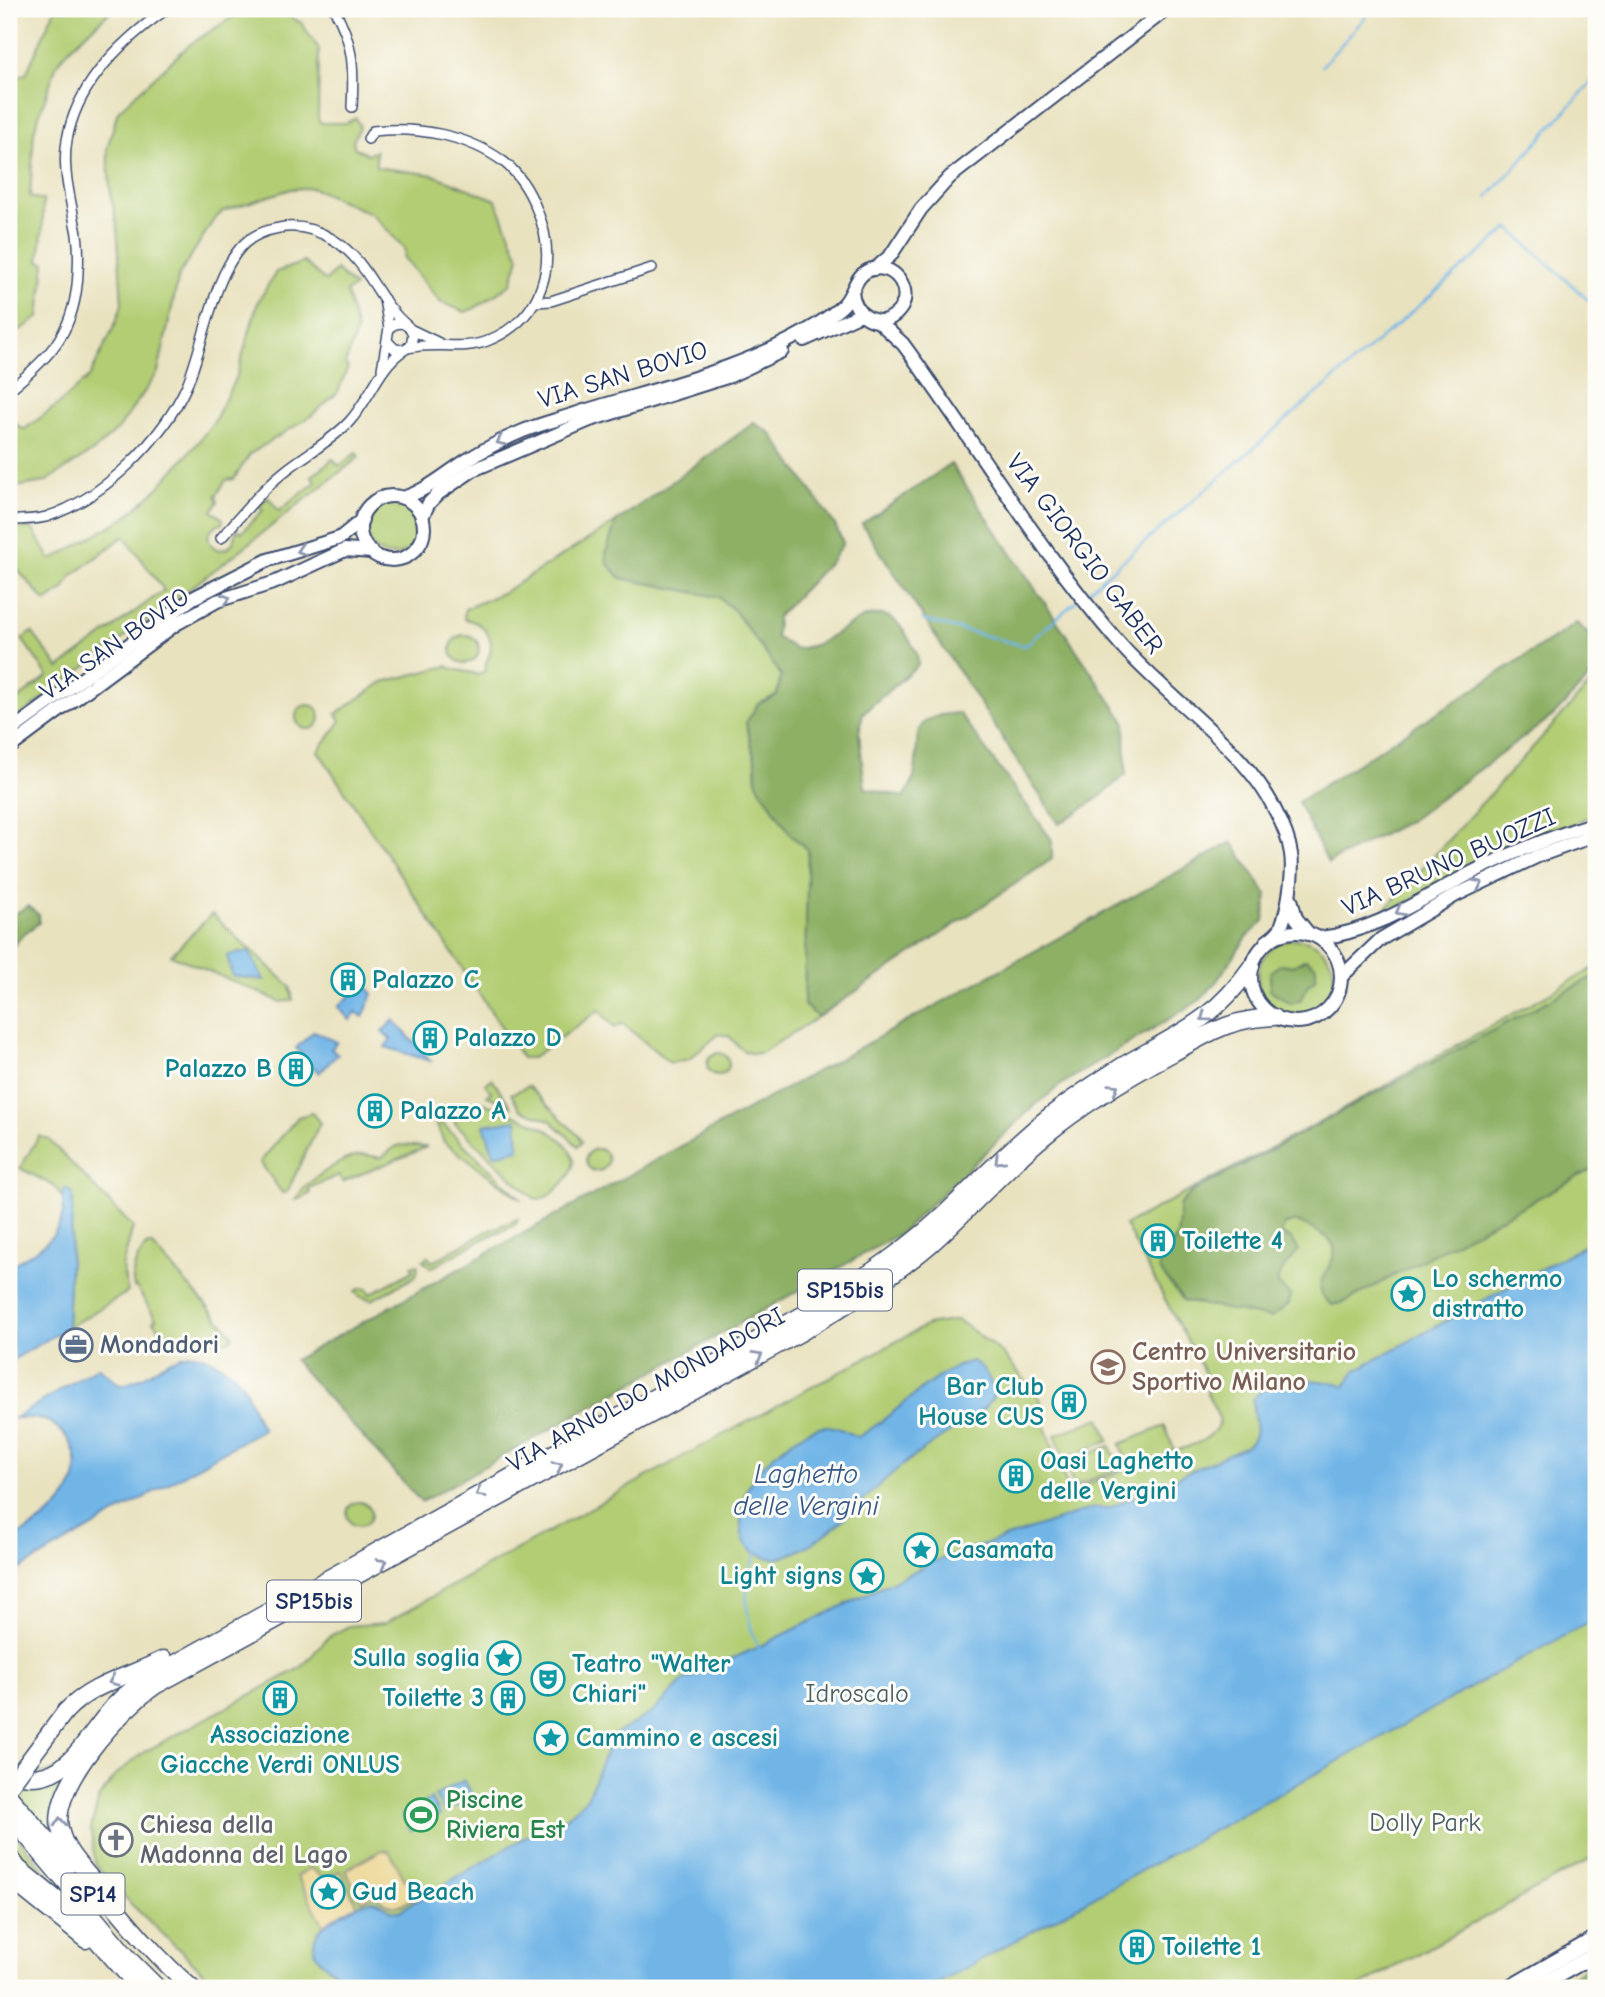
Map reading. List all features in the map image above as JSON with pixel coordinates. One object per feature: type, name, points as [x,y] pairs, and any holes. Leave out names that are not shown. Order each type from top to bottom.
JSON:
[{"type":"highway","name":"VIA ARNOLDO MONDADORI","points":[[221,1637],[847,1289],[923,1233],[1017,1144],[1072,1099],[1215,1010],[1234,991],[1251,967]]},
{"type":"highway","name":"VIA ARNOLDO MONDADORI","points":[[192,1988],[139,1937],[73,1856],[64,1841],[59,1819],[63,1797],[71,1780],[118,1717],[151,1689],[802,1332],[907,1264],[944,1233],[1044,1136],[1086,1104],[1229,1023],[1274,1017]]},
{"type":"highway","name":"SP15bis","points":[[9,1787],[65,1712],[79,1698],[91,1690],[187,1647],[221,1637]]},
{"type":"highway","name":"SP15bis","points":[[9,1773],[36,1778],[64,1767],[129,1691],[221,1637]]},
{"type":"highway","name":"SP14","points":[[9,1796],[131,1939],[181,1988]]},
{"type":"highway","name":"SP14","points":[[9,1815],[131,1961],[158,1988]]},
{"type":"highway","points":[[9,1856],[19,1868],[71,1911],[139,1988]]},
{"type":"highway","name":"SP14","points":[[9,1878],[74,1929],[139,1988]]},
{"type":"main road","points":[[852,291],[853,302],[861,314],[878,321],[897,314],[905,295],[899,278],[900,244],[921,209],[956,172],[1167,9]]},
{"type":"main road","name":"VIA SAN BOVIO","points":[[9,732],[193,598],[268,560],[340,538],[362,520],[367,509],[378,500],[388,497],[403,498],[431,487],[482,450],[526,430],[724,368],[780,343],[831,315],[845,303],[860,276],[884,263],[900,244]]},
{"type":"main road","points":[[875,268],[884,269],[899,278]]},
{"type":"main road","name":"VIA SAN BOVIO","points":[[9,748],[177,624],[217,601],[276,582],[345,550],[372,552],[389,560],[401,559],[412,553],[423,535],[422,517],[429,503],[473,470],[590,420],[730,376],[861,314]]},
{"type":"main road","name":"VIA GIORGIO GABER","points":[[897,314],[903,344]]},
{"type":"main road","name":"VIA GIORGIO GABER","points":[[878,321],[903,344],[1027,521],[1119,643],[1150,677],[1247,768],[1268,796],[1282,824],[1290,850],[1289,888],[1281,927],[1266,942]]},
{"type":"main road","points":[[403,498],[416,508],[422,517]]},
{"type":"main road","points":[[362,520],[362,535],[372,552]]},
{"type":"main road","name":"VIA BRUNO BUOZZI","points":[[1314,936],[1340,936],[1368,928],[1513,853],[1596,823]]},
{"type":"main road","name":"VIA BRUNO BUOZZI","points":[[1341,977],[1381,940],[1456,895],[1538,856],[1596,835]]},
{"type":"main road","name":"VIA GIORGIO GABER","points":[[1289,888],[1296,918],[1314,936]]},
{"type":"main road","points":[[1266,942],[1289,932],[1314,936],[1336,957],[1341,977]]},
{"type":"main road","name":"SP15bis","points":[[1251,967],[1266,942]]},
{"type":"main road","points":[[1251,967],[1250,982],[1254,996],[1274,1017]]},
{"type":"main road","name":"SP15bis","points":[[1274,1017],[1294,1023],[1319,1016],[1334,1002],[1341,977]]},
{"type":"main road","points":[[1509,1988],[1596,1938]]},
{"type":"main road","points":[[1536,1988],[1596,1954]]},
{"type":"street","points":[[9,390],[43,361],[60,341],[76,304],[79,254],[76,226],[67,191],[65,164],[67,139],[78,107],[92,78],[103,64],[167,9]]},
{"type":"street","points":[[334,9],[344,25],[352,50],[352,107]]},
{"type":"street","points":[[368,139],[373,131],[397,128],[444,135],[487,152],[512,169],[533,200],[548,244],[548,259],[535,302],[513,325],[488,341],[463,346],[441,344],[406,349],[395,349],[387,341]]},
{"type":"street","points":[[9,520],[43,517],[62,509],[101,486],[147,446],[186,386],[215,297],[240,248],[252,238],[270,230],[293,226],[321,233],[363,265],[383,298],[409,327],[413,338],[406,349],[395,355],[381,373],[350,422],[276,479],[221,538]]},
{"type":"street","points":[[535,302],[551,301],[652,268]]},
{"type":"street","points":[[381,373],[389,328],[383,298]]},
{"type":"street","points":[[389,328],[399,323],[441,344]]},
{"type":"green space","points":[[55,9],[113,9],[69,49],[57,64],[37,121],[30,197],[43,200],[39,261],[45,263],[39,317],[9,338],[9,80],[26,74]]},
{"type":"green space","points":[[245,9],[278,9],[301,23],[319,49],[318,119],[321,123],[346,123],[356,118],[360,126],[353,141],[355,148],[367,154],[376,151],[376,167],[434,175],[496,200],[519,257],[511,284],[465,312],[440,302],[404,258],[405,249],[372,214],[312,188],[291,189],[223,211],[213,221],[179,275],[158,372],[119,428],[96,449],[45,482],[15,487],[12,491],[15,513],[9,514],[9,415],[20,428],[25,429],[59,404],[90,376],[122,304],[117,225],[111,197],[107,149],[118,111],[189,45]]},
{"type":"green space","points":[[304,262],[326,281],[336,270],[355,287],[346,292],[357,330],[345,364],[348,367],[338,392],[311,416],[250,454],[234,479],[226,480],[216,496],[218,502],[212,511],[223,519],[222,524],[210,531],[210,543],[219,550],[228,548],[234,541],[236,530],[242,532],[263,510],[259,506],[268,497],[279,511],[316,482],[312,476],[333,459],[339,466],[356,453],[359,457],[237,553],[9,724],[9,693],[15,701],[48,676],[22,639],[32,632],[59,668],[164,590],[124,536],[72,576],[64,589],[46,602],[9,560],[9,528],[32,528],[50,559],[53,559],[126,517],[156,490],[214,422],[237,375],[258,302],[276,272]]},
{"type":"green space","points":[[754,423],[771,433],[835,525],[843,543],[832,560],[777,617],[776,637],[795,649],[806,647],[875,615],[886,616],[896,622],[915,649],[918,665],[863,713],[859,733],[865,788],[904,797],[913,780],[917,740],[923,724],[942,715],[959,713],[1052,840],[1052,859],[818,1017],[804,1005],[808,850],[791,835],[757,783],[756,763],[746,723],[758,704],[777,695],[781,675],[734,610],[718,597],[621,578],[607,563],[606,553],[616,522]]},
{"type":"green space","points":[[951,464],[1125,722],[1126,774],[1101,796],[1059,824],[862,524]]},
{"type":"green space","points":[[392,501],[411,509],[419,528],[411,547],[392,555],[373,547],[365,528],[373,509]]},
{"type":"green space","points":[[616,522],[606,553],[621,578],[718,597],[734,610],[781,675],[777,695],[758,704],[746,724],[756,763],[757,783],[791,835],[808,850],[804,1005],[818,1017],[761,1053],[746,1052],[729,1036],[719,1034],[689,1059],[670,1063],[622,1023],[615,1028],[599,1010],[532,1058],[522,1058],[318,751],[341,721],[336,714],[383,682],[447,666],[478,675],[486,670],[490,640],[481,626],[464,619],[465,609],[504,592]]},
{"type":"green space","points":[[1577,623],[1596,641],[1596,671],[1554,715],[1411,820],[1328,863],[1298,802]]},
{"type":"green space","points":[[465,635],[475,639],[479,649],[475,659],[465,663],[455,659],[451,649],[455,639]]},
{"type":"green space","points":[[1596,678],[1596,813],[1379,916]]},
{"type":"green space","points":[[308,705],[317,708],[320,717],[317,726],[308,729],[299,726],[296,717],[299,708]]},
{"type":"green space","points":[[1232,842],[1267,895],[1264,921],[1247,937],[1214,985],[1197,1002],[1062,1084],[1034,1106],[901,1233],[421,1502],[294,1360]]},
{"type":"green space","points":[[28,906],[39,915],[39,923],[9,950],[9,917]]},
{"type":"green space","points":[[212,914],[290,986],[293,1000],[281,1002],[171,955]]},
{"type":"green space","points":[[1296,939],[1311,942],[1323,950],[1331,962],[1334,977],[1331,992],[1323,1004],[1311,1012],[1296,1015],[1281,1012],[1269,1004],[1261,992],[1258,977],[1261,962],[1269,950],[1281,942]]},
{"type":"green space","points":[[1306,959],[1316,966],[1316,978],[1307,986],[1302,999],[1291,1003],[1270,990],[1270,972],[1281,964],[1293,966]]},
{"type":"green space","name":"Idroscalo","points":[[1596,967],[1596,1856],[1356,1988],[220,1988],[112,1886],[95,1863],[91,1829],[99,1797],[117,1774],[144,1752],[302,1667],[328,1637],[349,1626],[385,1623],[682,1457],[927,1325],[958,1320],[1001,1352],[1040,1398],[1046,1430],[1069,1491],[1129,1468],[1120,1444],[1165,1426],[1174,1450],[1165,1454],[1205,1439],[1220,1420],[1207,1393],[1209,1381],[1125,1225],[1322,1121]]},
{"type":"green space","points":[[1596,975],[1596,1167],[1343,1303],[1332,1305],[1323,1297],[1320,1288],[1334,1256],[1330,1240],[1295,1221],[1284,1225],[1281,1234],[1290,1238],[1299,1250],[1278,1278],[1278,1284],[1291,1296],[1289,1304],[1271,1318],[1184,1301],[1159,1270],[1159,1258],[1171,1247],[1177,1235],[1179,1206],[1192,1192]]},
{"type":"green space","points":[[714,1053],[722,1053],[729,1060],[729,1068],[722,1075],[714,1075],[707,1068],[707,1060]]},
{"type":"green space","points":[[492,1079],[511,1106],[487,1096],[491,1092],[485,1084]]},
{"type":"green space","points":[[528,1086],[578,1135],[582,1142],[578,1146],[550,1120],[521,1110],[511,1094]]},
{"type":"green space","points":[[478,1101],[528,1120],[562,1141],[572,1153],[573,1167],[554,1192],[541,1199],[530,1195],[455,1123],[453,1106]]},
{"type":"green space","points":[[312,1113],[320,1123],[287,1192],[282,1193],[260,1162],[298,1117]]},
{"type":"green space","points":[[432,1114],[522,1200],[444,1142]]},
{"type":"green space","points":[[39,1136],[48,1139],[133,1227],[122,1267],[128,1292],[67,1328],[73,1194],[63,1191],[62,1197],[54,1186],[20,1168]]},
{"type":"green space","points":[[401,1145],[427,1147],[342,1182],[339,1175],[309,1188],[310,1194],[296,1200],[307,1186],[336,1164],[356,1156],[381,1158]]},
{"type":"green space","points":[[593,1149],[601,1149],[608,1156],[608,1164],[601,1171],[593,1171],[586,1164],[586,1156]]},
{"type":"green space","points":[[518,1219],[515,1225],[431,1268],[423,1260],[428,1257],[432,1262],[486,1232]]},
{"type":"green space","points":[[148,1245],[152,1245],[233,1335],[230,1341],[197,1343],[179,1340],[162,1331],[153,1322],[156,1319],[136,1287],[134,1288],[133,1282],[135,1265]]},
{"type":"green space","points":[[417,1264],[416,1276],[372,1300],[355,1292],[361,1288],[368,1289],[370,1294],[413,1271],[411,1266]]},
{"type":"green space","points":[[1100,1418],[1109,1441],[1064,1458],[1055,1435]]},
{"type":"green space","points":[[1110,1446],[1119,1469],[1074,1486],[1065,1463]]},
{"type":"green space","points":[[359,1502],[370,1509],[371,1514],[364,1525],[359,1526],[348,1519],[347,1514],[354,1503]]},
{"type":"green space","points":[[72,1765],[56,1802],[57,1842],[14,1793],[22,1780]]},
{"type":"green space","points":[[9,1827],[76,1908],[19,1861],[9,1844]]},
{"type":"green space","points":[[1596,1962],[1596,1988],[1552,1988]]},
{"type":"sand","points":[[382,1850],[389,1851],[415,1898],[394,1906],[386,1904],[375,1895],[362,1901],[345,1870]]},
{"type":"sand","name":"Gud Beach","points":[[311,1868],[323,1878],[340,1871],[358,1906],[336,1916],[324,1926],[297,1876]]},
{"type":"water","points":[[249,951],[264,980],[232,976],[227,955]]},
{"type":"water","points":[[364,983],[373,994],[363,1017],[356,1012],[350,1020],[338,1007]]},
{"type":"water","points":[[394,1020],[430,1061],[385,1047],[391,1039],[382,1032]]},
{"type":"water","points":[[314,1031],[337,1042],[331,1049],[338,1054],[319,1073],[296,1048]]},
{"type":"water","points":[[517,1120],[519,1149],[494,1155],[484,1125]]},
{"type":"water","points":[[67,1189],[73,1194],[67,1328],[9,1362],[12,1338],[9,1325],[9,1267],[42,1246],[55,1232],[63,1213],[63,1191]]},
{"type":"water","name":"Idroscalo","points":[[1596,1239],[1596,1618],[930,1988],[351,1988],[336,1979],[338,1974],[317,1956],[314,1947],[318,1932],[338,1915],[371,1901],[399,1911],[546,1825],[566,1818],[587,1798],[612,1736],[653,1712],[683,1681],[933,1562],[1094,1508],[1109,1508],[1246,1446],[1256,1431],[1253,1400],[1271,1385],[1309,1380],[1345,1386],[1356,1370]]},
{"type":"water","points":[[190,1354],[216,1362],[237,1378],[247,1392],[263,1429],[9,1573],[9,1539],[36,1525],[60,1504],[75,1478],[77,1463],[71,1443],[56,1427],[42,1419],[15,1418],[98,1367],[120,1385],[139,1379],[180,1356]]},
{"type":"water","name":"Laghetto delle Vergini","points":[[972,1361],[984,1370],[995,1393],[980,1412],[901,1466],[827,1533],[801,1550],[782,1558],[771,1558],[752,1551],[743,1538],[741,1526],[744,1496],[758,1472],[775,1454],[808,1431],[819,1427],[836,1427],[858,1437],[941,1375]]},
{"type":"water","name":"Piscine Riviera Est","points":[[464,1780],[473,1796],[445,1812],[435,1796]]},
{"type":"water","name":"Piscine Riviera Est","points":[[431,1799],[440,1815],[411,1831],[402,1815]]},
{"type":"waterway","points":[[1322,66],[1373,9]]},
{"type":"waterway","points":[[1488,197],[1596,77]]},
{"type":"waterway","points":[[1088,591],[1509,228],[1596,307]]},
{"type":"waterway","points":[[923,620],[1025,646],[1076,601]]},
{"type":"waterway","points":[[756,1553],[749,1576],[747,1600],[750,1624],[758,1647]]},
{"type":"place","name":"Palazzo C","points":[[348,980]]},
{"type":"place","name":"Palazzo D","points":[[430,1038]]},
{"type":"place","name":"Palazzo B","points":[[296,1069]]},
{"type":"place","name":"Palazzo A","points":[[375,1111]]},
{"type":"place","name":"Toilette 4","points":[[1158,1241]]},
{"type":"place","name":"Lo schermo distratto","points":[[1408,1294]]},
{"type":"place","name":"Mondadori","points":[[76,1345]]},
{"type":"place","name":"Centro Universitario Sportivo Milano","points":[[1108,1367]]},
{"type":"place","name":"Bar Club House CUS","points":[[1069,1402]]},
{"type":"place","name":"Oasi Laghetto delle Vergini","points":[[1016,1476]]},
{"type":"place","name":"Casamata","points":[[921,1550]]},
{"type":"place","name":"Light signs","points":[[867,1576]]},
{"type":"place","name":"Sulla soglia","points":[[504,1658]]},
{"type":"place","name":"Teatro \"Walter Chiari\"","points":[[548,1679]]},
{"type":"place","name":"Associazione Giacche Verdi ONLUS","points":[[280,1698]]},
{"type":"place","name":"Toilette 3","points":[[508,1698]]},
{"type":"place","name":"Cammino e ascesi","points":[[551,1738]]},
{"type":"place","name":"Piscine Riviera Est","points":[[421,1815]]},
{"type":"place","name":"Chiesa della Madonna del Lago","points":[[116,1840]]},
{"type":"place","name":"Gud Beach","points":[[328,1892]]},
{"type":"place","name":"Toilette 1","points":[[1137,1947]]},
{"type":"park label","name":"Dolly Park","points":[[1425,1823]]}]
